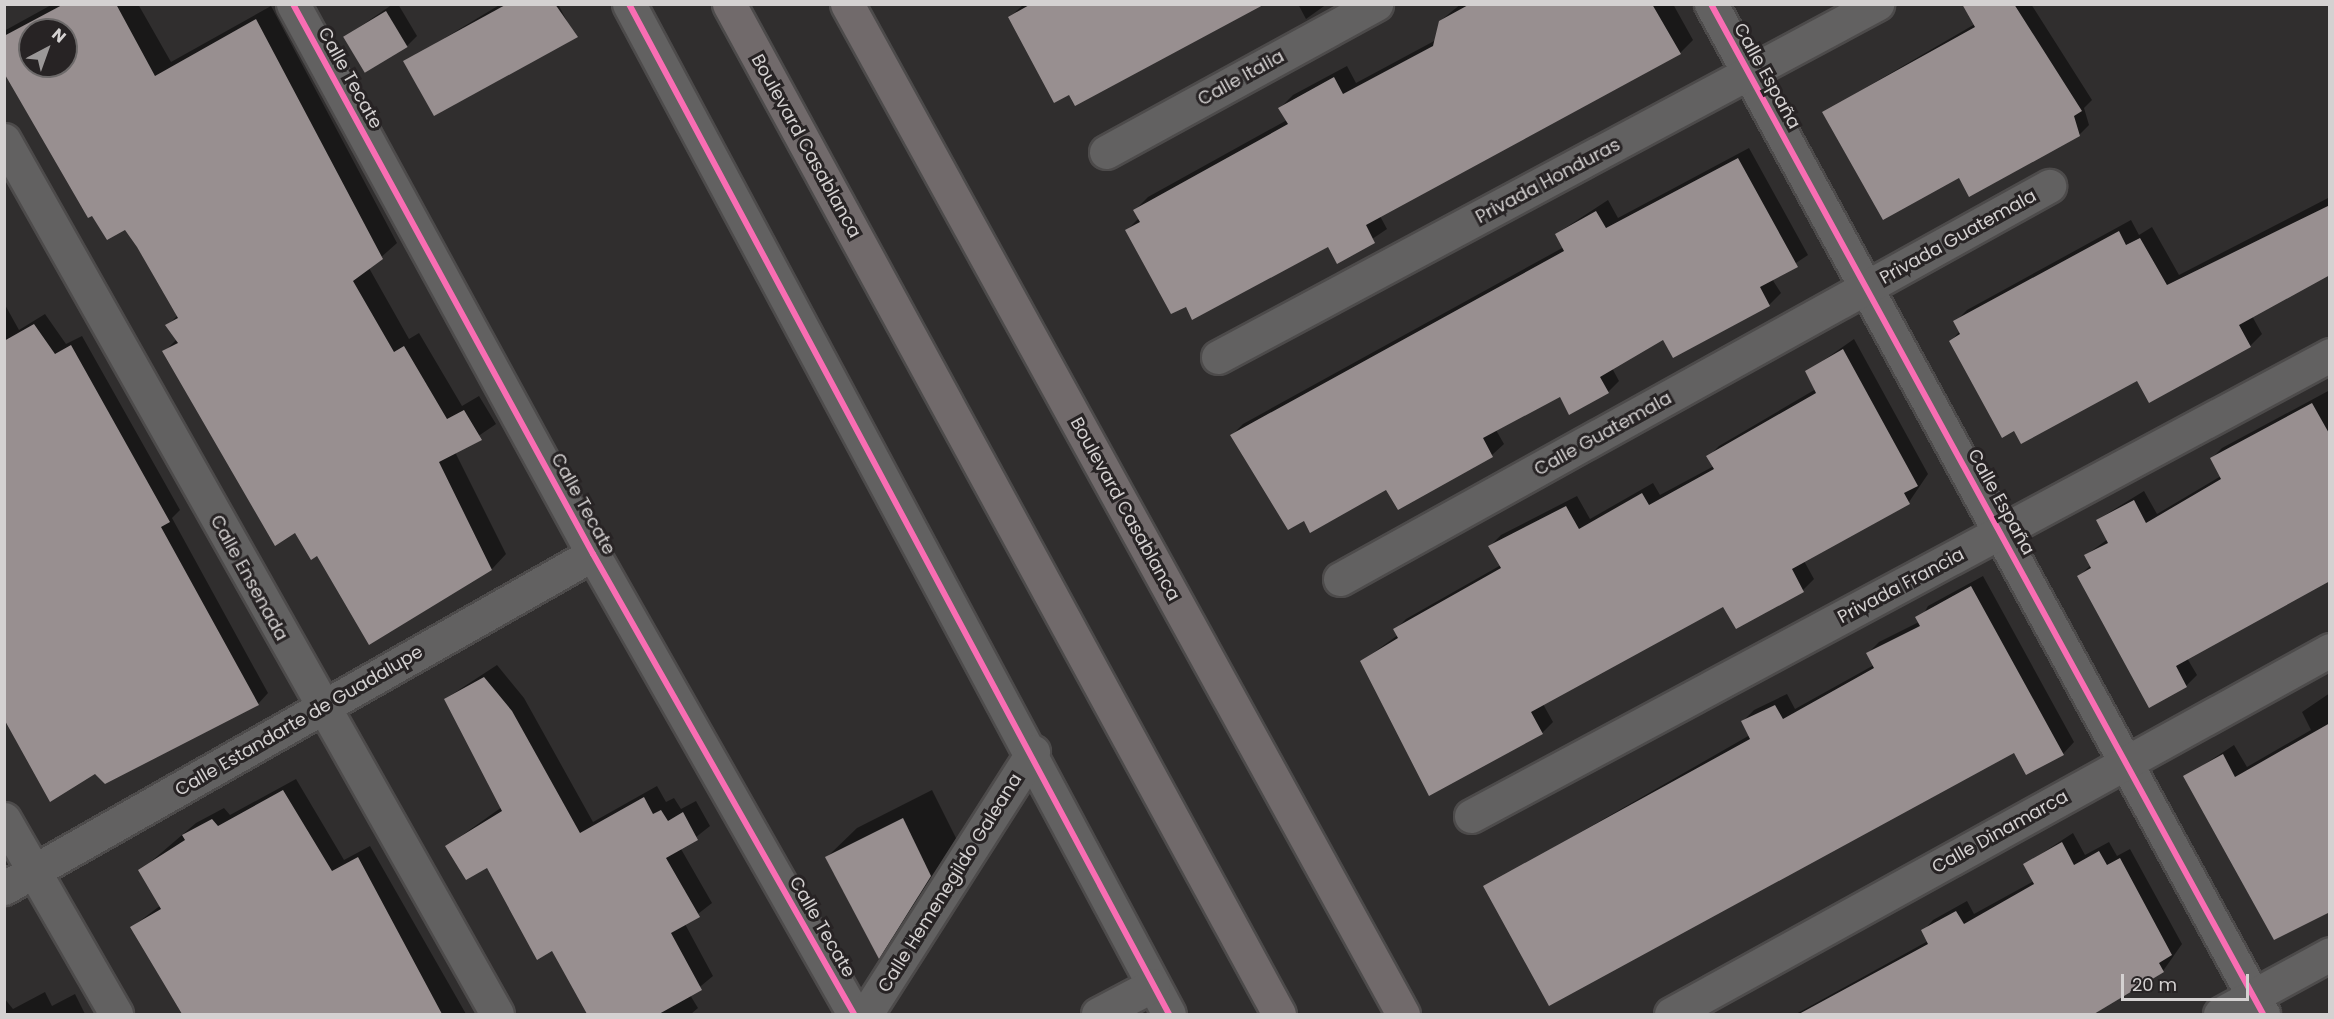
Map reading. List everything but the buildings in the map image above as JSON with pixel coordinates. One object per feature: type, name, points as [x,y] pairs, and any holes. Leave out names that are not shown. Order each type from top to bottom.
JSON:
[{"type":"main road","name":"Boulevard Casablanca","points":[[729,4],[1279,1014]]},
{"type":"main road","name":"Boulevard Casablanca","points":[[847,4],[1403,1014]]},
{"type":"street","name":"Calle Tecate","points":[[293,4],[593,554],[854,1014]]},
{"type":"street","points":[[629,4],[1033,752],[1169,1014]]},
{"type":"street","name":"Calle Italia","points":[[1106,152],[1376,4]]},
{"type":"street","name":"Calle España","points":[[1711,4],[2258,1005]]},
{"type":"street","name":"Privada Honduras","points":[[1218,357],[1877,4]]},
{"type":"street","name":"Calle Ensenada","points":[[4,140],[322,708],[497,1014]]},
{"type":"street","name":"Privada Guatemala","points":[[1866,288],[2049,186]]},
{"type":"street","name":"Calle Guatemala","points":[[1340,579],[1866,288]]},
{"type":"street","name":"Privada Francia","points":[[1471,816],[2330,355]]},
{"type":"street","name":"Calle Estandarte de Guadalupe","points":[[4,888],[593,554]]},
{"type":"street","name":"Calle Dinamarca","points":[[1671,1014],[2330,650]]},
{"type":"street","name":"Calle Hemenegildo Galeana","points":[[866,1014],[1033,752]]},
{"type":"street","points":[[4,819],[116,1014]]},
{"type":"street","points":[[2220,1014],[2258,1005],[2330,954]]},
{"type":"street","points":[[1098,1014],[1153,985]]},
{"type":"cycle path","points":[[293,4],[593,554],[854,1014]]},
{"type":"cycle path","points":[[629,4],[1169,1014]]},
{"type":"cycle path","points":[[1711,4],[2263,1014]]}]
